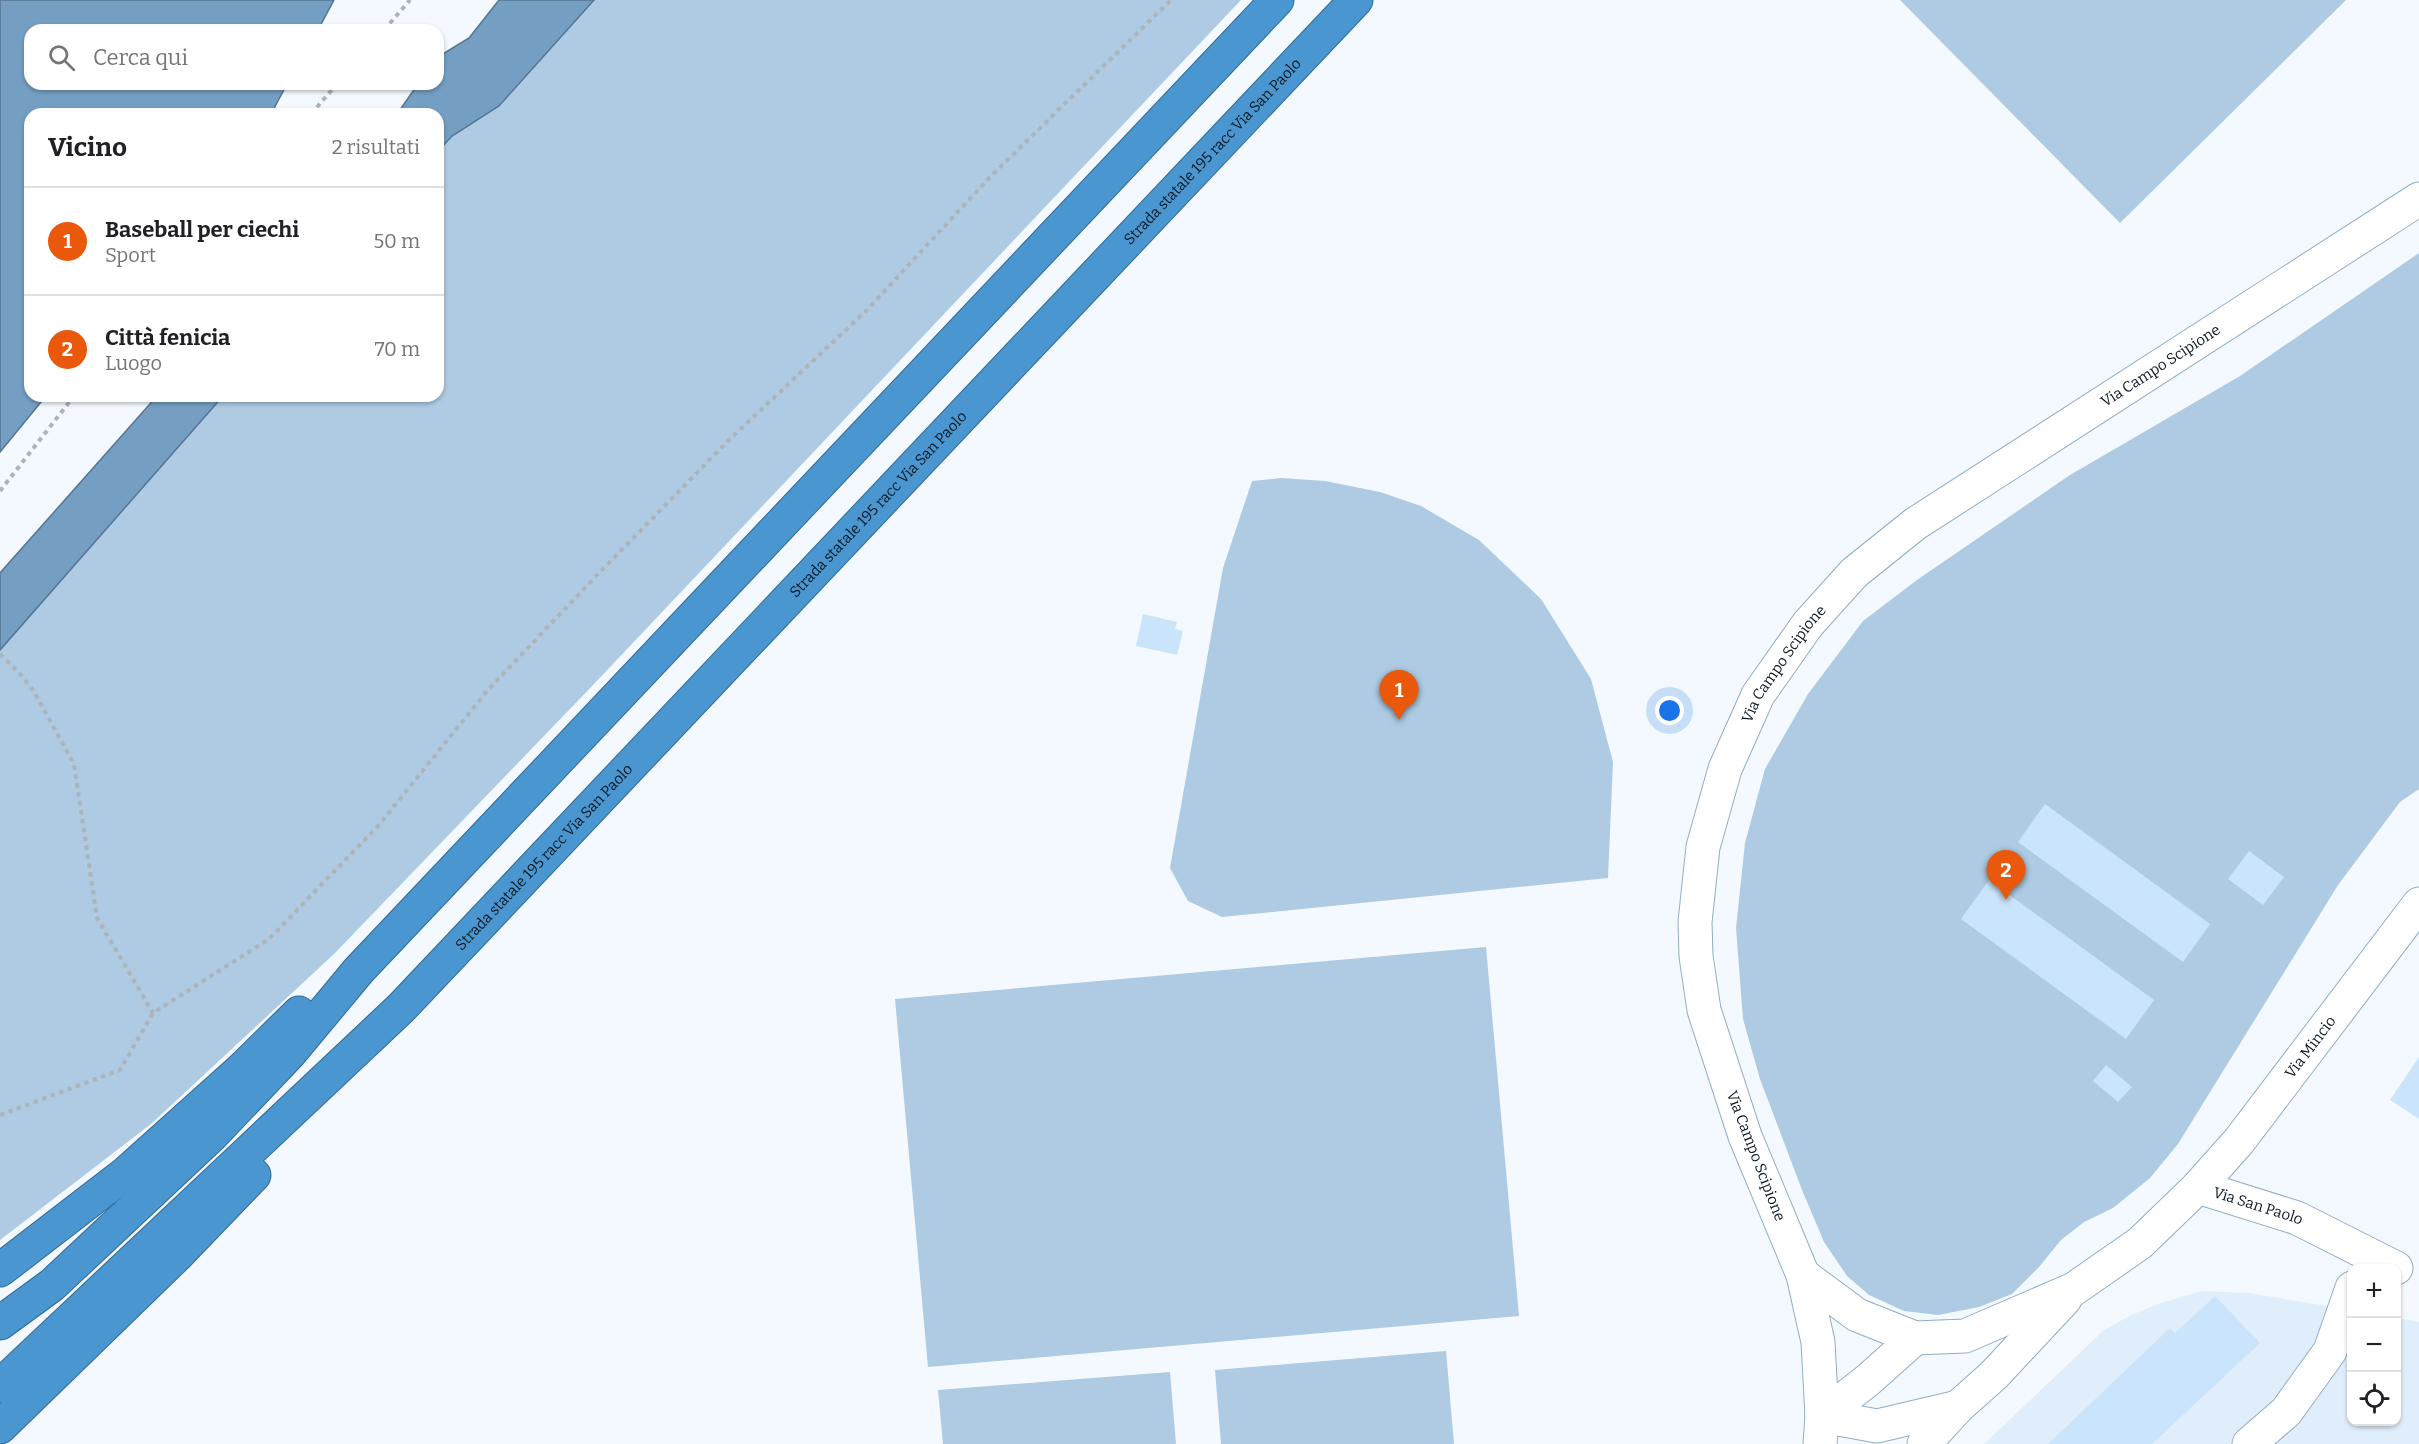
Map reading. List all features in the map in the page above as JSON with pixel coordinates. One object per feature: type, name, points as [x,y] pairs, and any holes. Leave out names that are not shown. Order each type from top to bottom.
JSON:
[{"type":"highway","points":[[0,1323],[52,1285],[212,1135],[289,1054],[359,970],[1277,0]]},
{"type":"highway","name":"Strada statale 195 racc Via San Paolo","points":[[401,1008],[1356,0]]},
{"type":"highway","points":[[0,1270],[126,1173],[242,1069],[298,1014],[359,970]]},
{"type":"highway","points":[[0,1386],[401,1008]]},
{"type":"highway","points":[[0,1427],[176,1256],[353,1073],[401,1008]]},
{"type":"street","name":"Via Campo Scipione","points":[[1821,1430],[1818,1342],[1803,1275],[1745,1136],[1704,1010],[1696,956],[1695,922],[1703,847],[1725,769],[1758,695],[1808,624],[1854,573],[1915,524],[2419,199]]},
{"type":"street","name":"Via Mincio","points":[[2198,1187],[2239,1141],[2419,904]]},
{"type":"street","name":"Via San Paolo","points":[[1803,1275],[1857,1315],[1915,1338],[1965,1336],[2074,1289],[2140,1243],[2198,1187],[2297,1218],[2361,1260],[2377,1264]]},
{"type":"street","name":"Via San Paolo","points":[[2401,1271],[2419,1280]]},
{"type":"street","name":"Via San Paolo","points":[[1924,1444],[1958,1407],[1994,1375],[2074,1289]]},
{"type":"street","points":[[2249,1444],[2286,1413],[2331,1351],[2347,1303]]},
{"type":"street","points":[[1821,1430],[1868,1380],[1915,1338]]},
{"type":"street","points":[[1821,1430],[1877,1426],[1958,1407]]},
{"type":"path","points":[[389,24],[410,0]]},
{"type":"path","points":[[0,1115],[120,1070],[153,1014],[269,939],[378,826],[488,690],[592,580],[730,439],[865,312],[992,175],[1171,0]]},
{"type":"path","points":[[316,108],[332,90]]},
{"type":"path","points":[[0,491],[69,402]]},
{"type":"path","points":[[0,654],[33,690],[74,764],[97,918],[153,1014]]},
{"type":"shaded area","points":[[0,0],[334,0],[321,24],[24,24],[24,90],[284,90],[274,108],[24,108],[24,402],[41,402],[0,452]]},
{"type":"shaded area","points":[[499,0],[594,0],[499,106],[452,136],[444,145],[444,108],[401,108],[414,90],[444,90],[444,53],[469,38]]},
{"type":"shaded area","points":[[594,0],[1241,0],[594,684],[334,954],[151,1124],[0,1240],[0,650],[218,402],[444,402],[444,145],[452,136],[499,106]]},
{"type":"shaded area","points":[[1900,0],[2346,0],[2120,223]]},
{"type":"shaded area","points":[[2419,253],[2419,789],[2400,802],[2338,885],[2178,1144],[2150,1178],[2113,1208],[2084,1222],[2061,1240],[2039,1267],[2012,1294],[1979,1307],[1938,1315],[1904,1311],[1869,1295],[1847,1276],[1824,1242],[1760,1079],[1743,1019],[1736,928],[1745,843],[1765,769],[1808,694],[1863,621],[1917,580],[2070,475],[2240,376]]},
{"type":"shaded area","points":[[152,402],[218,402],[0,650],[0,573]]},
{"type":"shaded area","points":[[1281,478],[1325,481],[1380,492],[1421,506],[1479,540],[1541,599],[1591,679],[1613,762],[1608,878],[1222,917],[1188,901],[1170,868],[1223,568],[1252,481]]},
{"type":"shaded area","points":[[1486,947],[1519,1316],[928,1367],[895,999]]},
{"type":"shaded area","points":[[2201,1291],[2249,1293],[2347,1309],[2347,1426],[2401,1426],[2401,1319],[2419,1322],[2419,1444],[1984,1444],[2103,1331],[2129,1316],[2158,1304]]},
{"type":"shaded area","points":[[1446,1351],[1454,1444],[1221,1444],[1215,1370]]},
{"type":"shaded area","points":[[1170,1372],[1176,1444],[943,1444],[938,1390]]},
{"type":"building","points":[[1143,614],[1177,622],[1175,629],[1183,631],[1177,655],[1136,646]]},
{"type":"building","points":[[2045,804],[2210,924],[2183,962],[2018,842]]},
{"type":"building","points":[[2249,851],[2284,877],[2263,905],[2228,879]]},
{"type":"building","points":[[1989,880],[2154,1000],[2126,1039],[1961,919]]},
{"type":"building","points":[[2419,1057],[2419,1119],[2390,1100]]},
{"type":"building","points":[[2106,1065],[2132,1087],[2118,1102],[2093,1081]]},
{"type":"building","points":[[2215,1296],[2260,1343],[2152,1444],[2048,1444],[2170,1328],[2175,1333]]},
{"type":"place","name":"Baseball per ciechi","points":[[1399,720]]},
{"type":"place","name":"Città fenicia","points":[[2006,900]]}]
